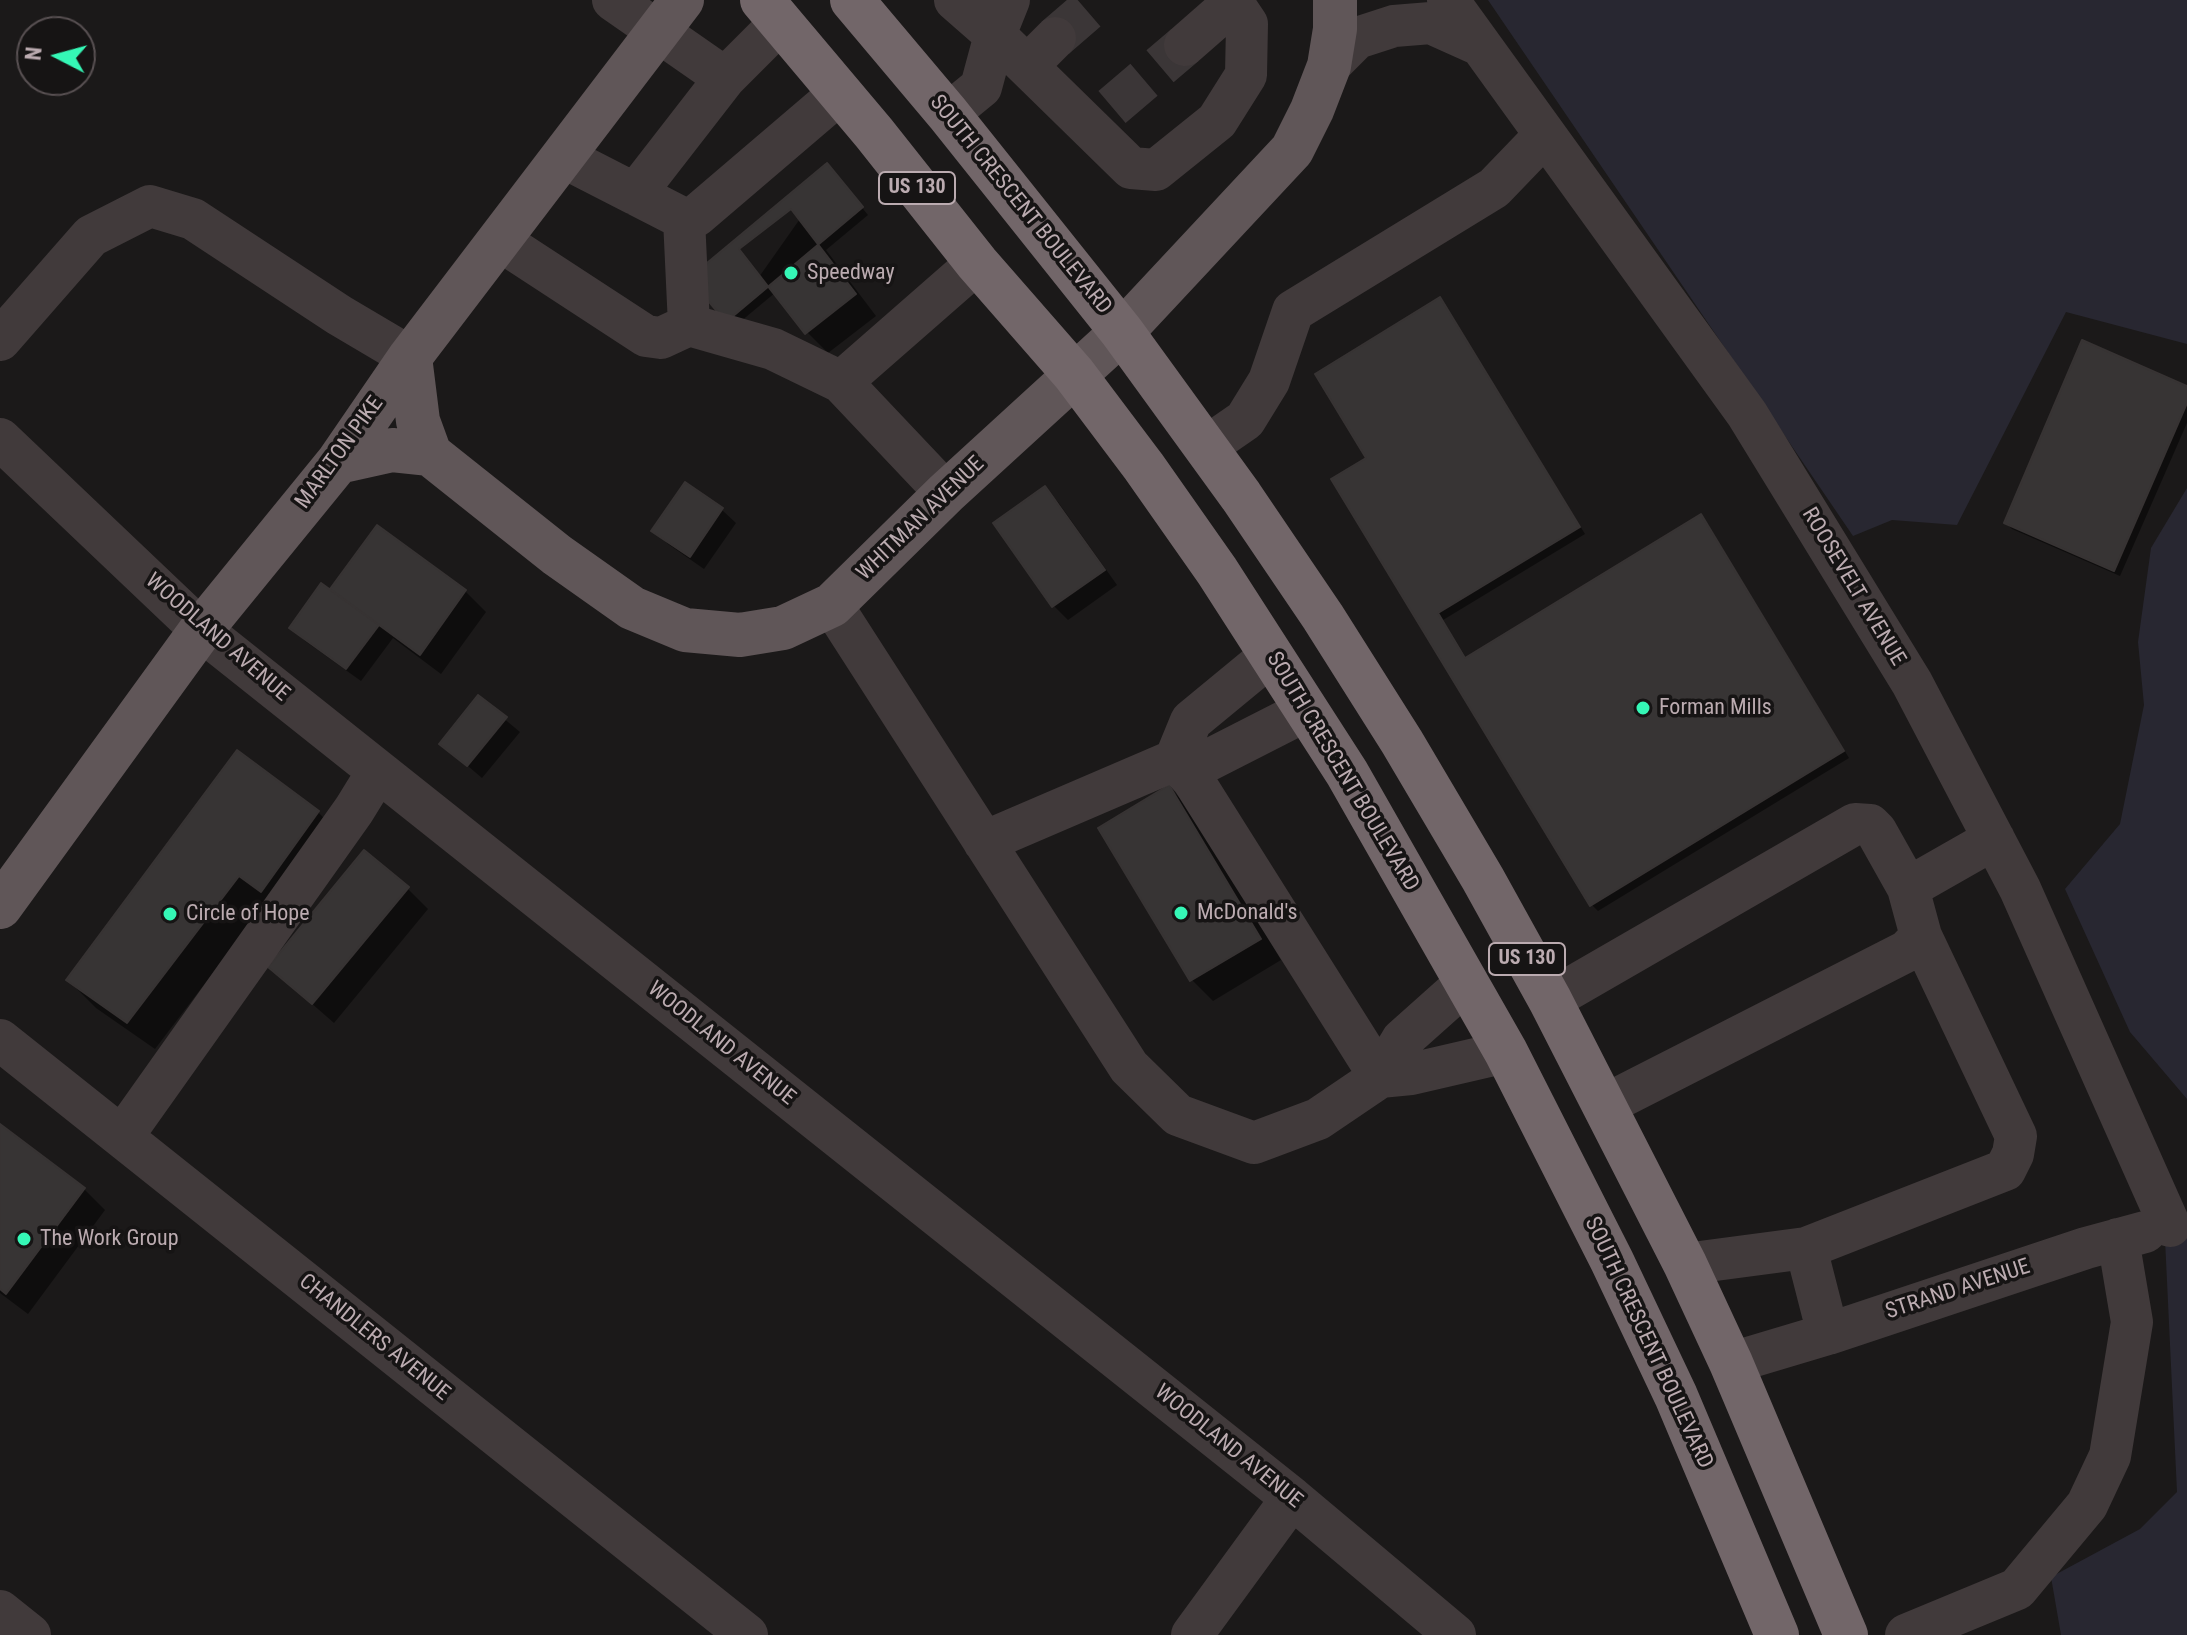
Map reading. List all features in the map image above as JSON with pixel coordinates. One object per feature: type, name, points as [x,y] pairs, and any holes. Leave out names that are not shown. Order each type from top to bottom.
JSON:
[{"type":"highway","name":"SOUTH CRESCENT BOULEVARD","points":[[852,0],[948,114],[1122,332],[1323,617],[1402,742],[1550,1000],[1685,1264],[1731,1363],[1846,1635]]},
{"type":"highway","name":"SOUTH CRESCENT BOULEVARD","points":[[771,11],[977,263],[1074,374],[1144,467],[1307,710],[1370,813],[1506,1052],[1612,1261],[1676,1396],[1777,1635]]},
{"type":"main road","name":"WHITMAN AVENUE","points":[[430,454],[557,555],[632,608],[685,630],[740,635],[783,628],[832,605],[946,493],[1122,332],[1292,150],[1329,66],[1335,29],[1335,0]]},
{"type":"main road","name":"MARLTON PIKE","points":[[0,907],[201,630],[338,462],[410,357],[670,16]]},
{"type":"main road","points":[[338,462],[392,450],[430,454],[418,421],[410,357]]},
{"type":"street","points":[[613,0],[670,16],[725,78]]},
{"type":"street","points":[[955,0],[1002,17],[1041,52],[1101,117],[1131,168],[1156,170],[1217,121],[1246,75],[1247,24],[1232,2],[1185,45]]},
{"type":"street","name":"ROOSEVELT AVENUE","points":[[1448,0],[1747,414],[1912,683],[2026,903],[2178,1224]]},
{"type":"street","points":[[635,194],[725,78],[771,11]]},
{"type":"street","points":[[948,114],[981,87],[1002,17]]},
{"type":"street","points":[[1329,66],[1357,38],[1394,26],[1431,23],[1480,45]]},
{"type":"street","points":[[563,157],[684,219],[696,216],[840,93]]},
{"type":"street","points":[[1206,447],[1245,420],[1269,381],[1293,311],[1494,188],[1545,135]]},
{"type":"street","points":[[0,340],[91,236],[150,206],[193,219],[339,315],[410,357]]},
{"type":"street","points":[[684,219],[689,325]]},
{"type":"street","points":[[499,240],[646,336],[661,338],[689,325],[773,349],[841,382],[946,493]]},
{"type":"street","points":[[841,382],[977,263]]},
{"type":"street","name":"WOODLAND AVENUE","points":[[0,439],[201,630],[1292,1498],[1455,1635]]},
{"type":"street","points":[[832,605],[1129,1067],[1178,1115],[1254,1143],[1318,1119],[1380,1077],[1402,1040],[1467,982]]},
{"type":"street","points":[[1175,760],[1191,721],[1271,655]]},
{"type":"street","points":[[984,842],[1175,760],[1207,761],[1307,710]]},
{"type":"street","points":[[1175,760],[1193,780],[1380,1077]]},
{"type":"street","points":[[122,1137],[281,914],[378,771]]},
{"type":"street","points":[[1550,1000],[1855,824],[1870,825],[1876,831],[1908,888],[1921,936],[2016,1136],[2013,1154],[2005,1170],[1806,1248],[1685,1264]]},
{"type":"street","points":[[1908,888],[1994,839]]},
{"type":"street","points":[[1605,1105],[1907,951],[1921,936]]},
{"type":"street","name":"CHANDLERS AVENUE","points":[[0,1040],[747,1635]]},
{"type":"street","points":[[1380,1077],[1411,1074],[1506,1052]]},
{"type":"street","name":"STRAND AVENUE","points":[[1731,1363],[2086,1248],[2178,1224]]},
{"type":"street","points":[[1906,1635],[2017,1589],[2087,1505],[2110,1456],[2132,1322],[2118,1239]]},
{"type":"street","points":[[1806,1248],[1828,1334]]},
{"type":"street","points":[[1192,1635],[1292,1498]]},
{"type":"street","points":[[0,1611],[30,1635]]},
{"type":"shaded area","points":[[1488,0],[2187,0],[2187,344],[2066,312],[1957,525],[1892,520],[1853,536]]},
{"type":"shaded area","points":[[2187,488],[2187,1099],[2130,1032],[2065,889],[2120,824],[2144,705],[2138,642],[2151,548]]},
{"type":"shaded area","points":[[2187,1237],[2187,1635],[2061,1635],[2051,1577],[2140,1529],[2177,1492],[2165,1239]]},
{"type":"building","points":[[827,163],[863,207],[726,322],[689,278]]},
{"type":"building","points":[[791,209],[856,294],[805,334],[739,249]]},
{"type":"building","points":[[1440,297],[1580,527],[1438,613],[1465,658],[1701,514],[1844,751],[1590,906],[1331,479],[1366,458],[1315,374]]},
{"type":"building","points":[[2082,340],[2187,386],[2187,403],[2114,571],[2004,523]]},
{"type":"building","points":[[685,482],[723,508],[690,557],[651,531]]},
{"type":"building","points":[[1045,486],[1105,570],[1052,607],[993,523]]},
{"type":"building","points":[[377,525],[466,590],[420,655],[330,589]]},
{"type":"building","points":[[321,583],[379,625],[346,669],[289,628]]},
{"type":"building","points":[[478,695],[507,717],[467,766],[439,744]]},
{"type":"building","points":[[237,750],[319,811],[261,892],[239,876],[127,1023],[66,980]]},
{"type":"building","points":[[1169,785],[1261,939],[1190,981],[1098,828]]},
{"type":"building","points":[[364,850],[409,887],[312,1004],[268,967]]},
{"type":"building","name":"The Work Group","points":[[0,1124],[85,1188],[6,1294],[0,1289]]},
{"type":"tunnel","points":[[1055,38],[1099,0]]},
{"type":"tunnel","points":[[1112,107],[1185,45]]},
{"type":"place","name":"Speedway","points":[[791,273]]},
{"type":"place","name":"Forman Mills","points":[[1643,708]]},
{"type":"place","name":"McDonald's","points":[[1181,913]]},
{"type":"place","name":"Circle of Hope","points":[[170,914]]},
{"type":"place","name":"The Work Group","points":[[24,1239]]}]
